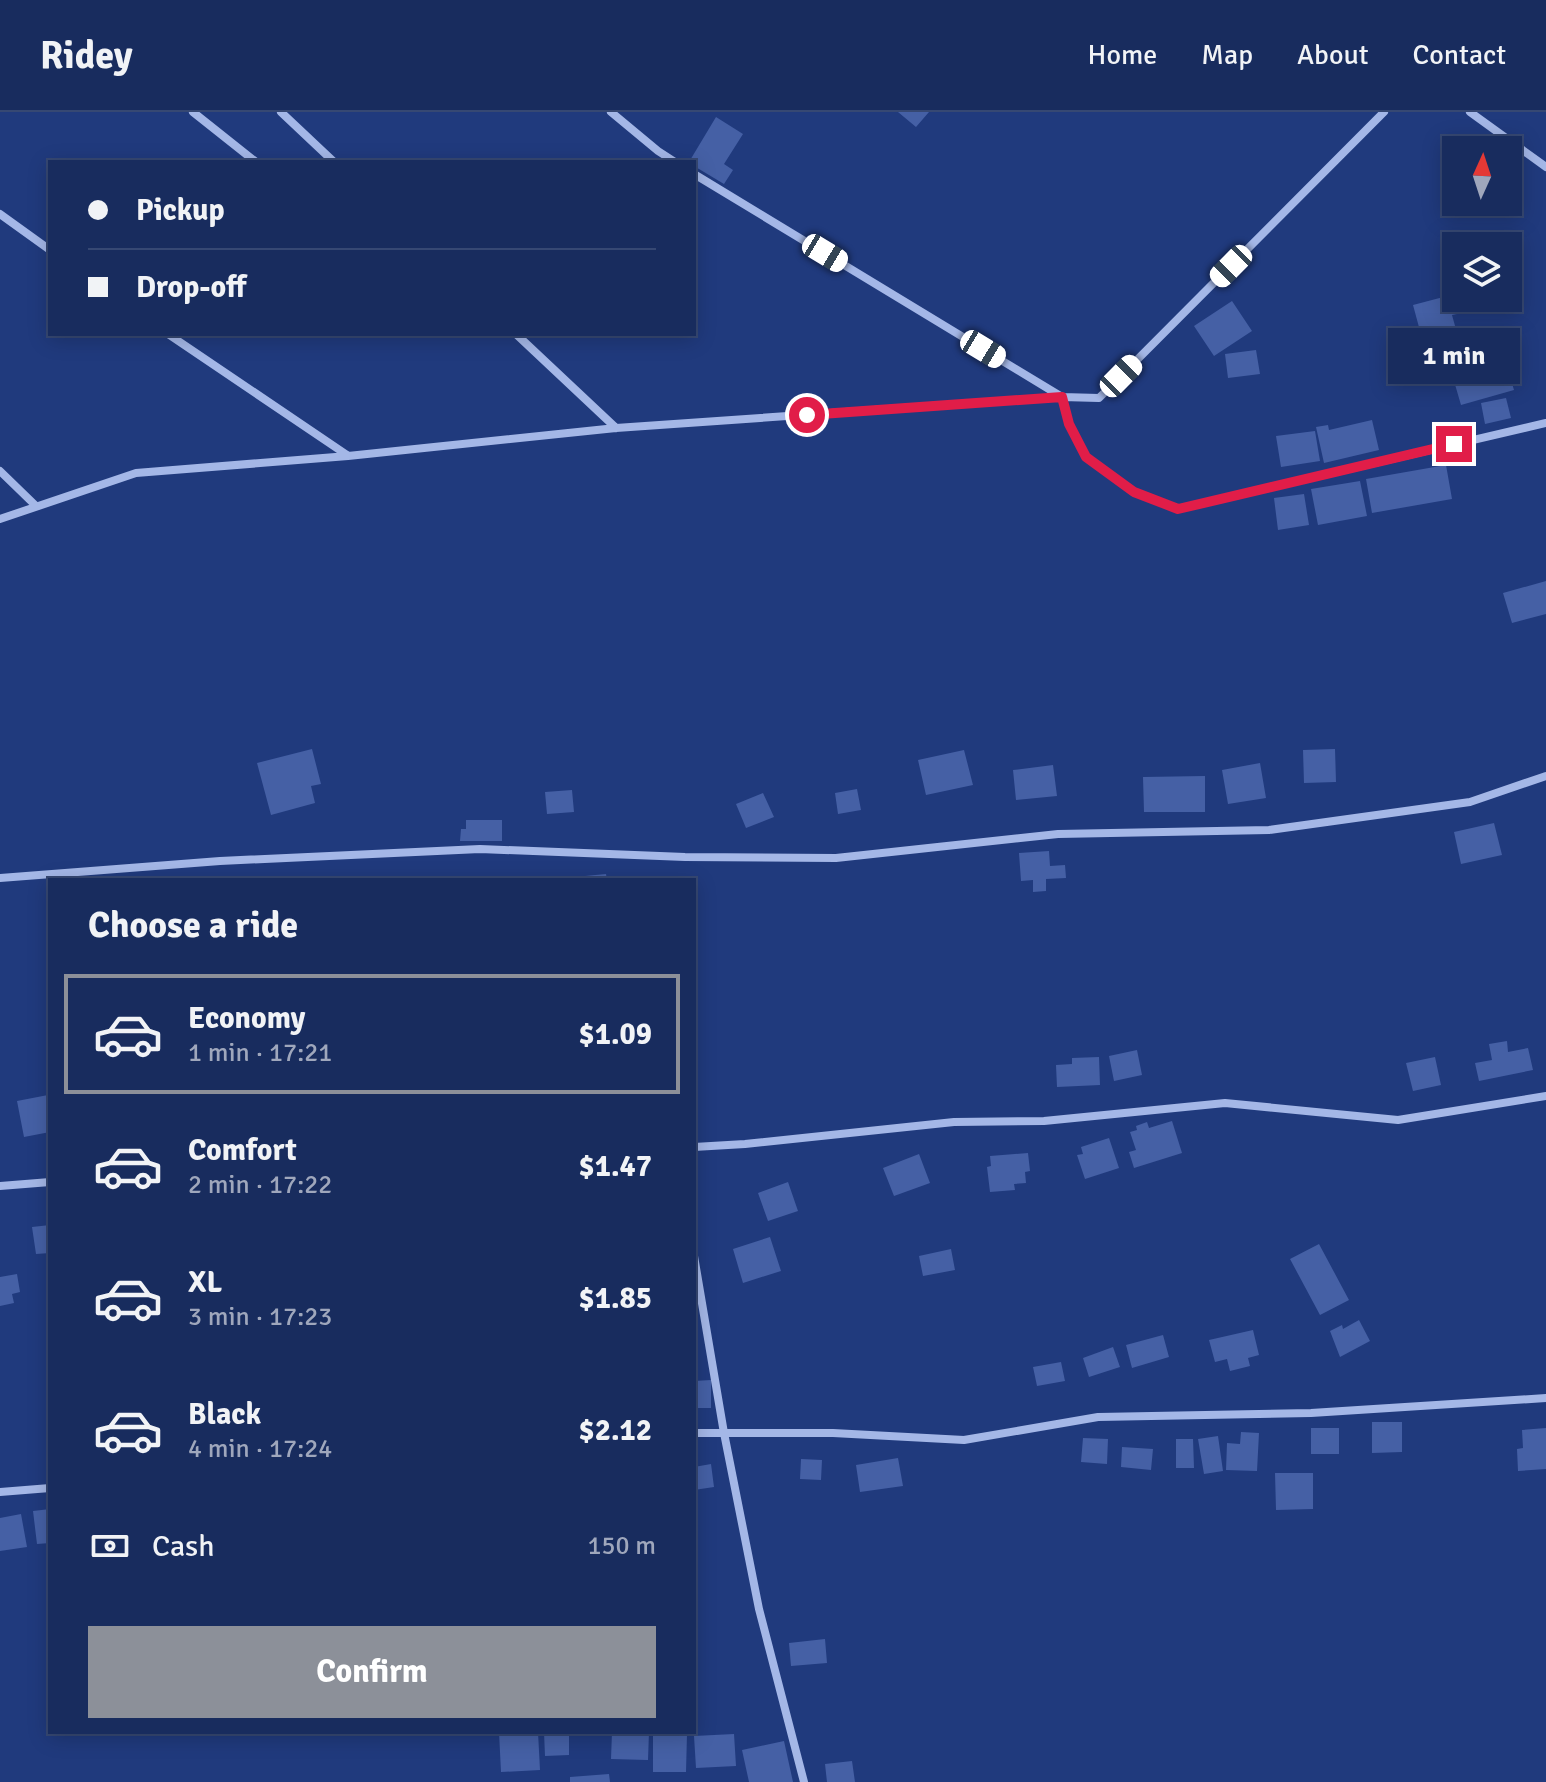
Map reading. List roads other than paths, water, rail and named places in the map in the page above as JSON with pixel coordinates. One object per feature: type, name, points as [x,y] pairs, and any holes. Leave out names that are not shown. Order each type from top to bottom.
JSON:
[{"type":"street","points":[[193,112],[253,160]]},
{"type":"street","points":[[281,112],[332,160]]},
{"type":"street","points":[[611,112],[672,160]]},
{"type":"street","points":[[0,519],[136,473],[348,456],[616,428],[1062,397],[1099,398],[1384,112]]},
{"type":"street","points":[[1470,112],[1546,167]]},
{"type":"street","points":[[696,175],[1062,397],[1069,424],[1086,457],[1134,492],[1178,509],[1546,423]]},
{"type":"street","points":[[0,214],[48,249]]},
{"type":"street","points":[[171,336],[348,456]]},
{"type":"street","points":[[518,336],[616,428]]},
{"type":"street","points":[[0,471],[35,505]]},
{"type":"street","points":[[0,878],[220,861],[480,849],[685,857],[836,858],[1058,834],[1269,830],[1470,802],[1546,776]]},
{"type":"street","points":[[696,1147],[954,1122],[1044,1121],[1225,1103],[1398,1120],[1546,1096]]},
{"type":"street","points":[[0,1186],[48,1182]]},
{"type":"street","points":[[696,1268],[724,1433],[759,1609],[804,1782]]},
{"type":"street","points":[[696,1433],[833,1433],[964,1440],[1098,1417],[1311,1413],[1546,1398]]},
{"type":"street","points":[[0,1492],[48,1488]]}]
